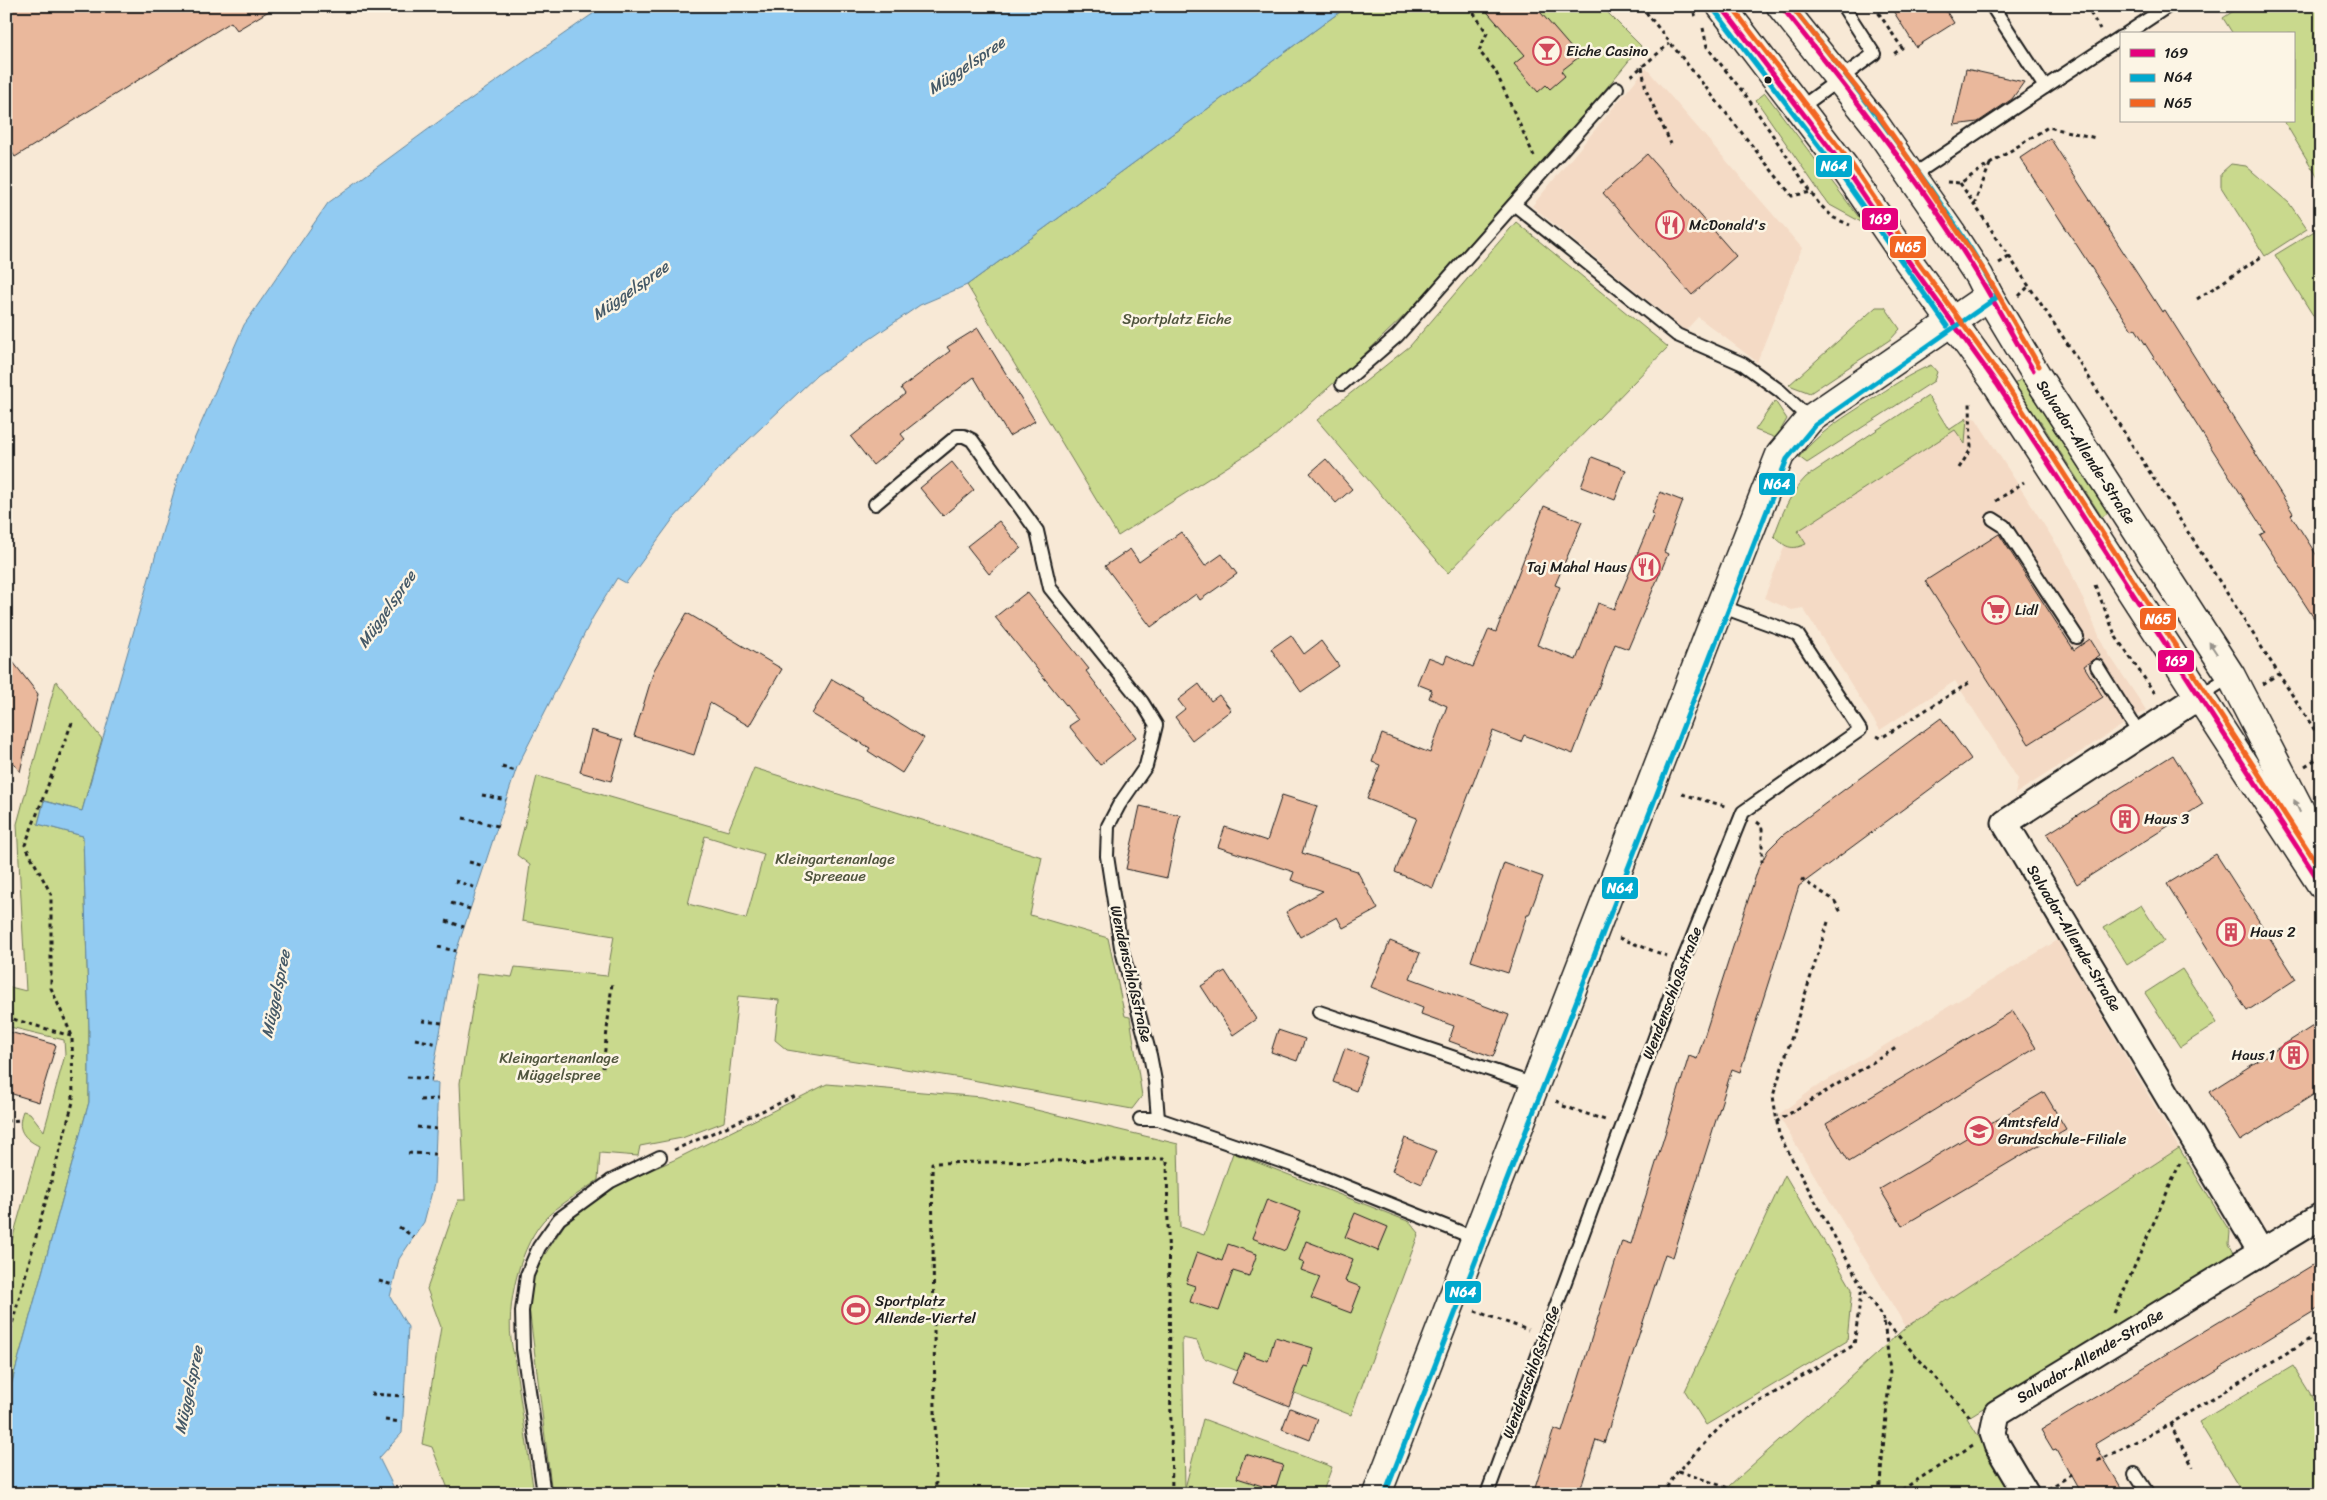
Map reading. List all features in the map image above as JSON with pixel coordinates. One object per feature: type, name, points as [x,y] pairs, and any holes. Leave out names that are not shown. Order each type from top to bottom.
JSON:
[{"type":"main road","name":"Salvador-Allende-Straße","points":[[1721,6],[1844,167],[1953,322],[2060,478],[2198,697],[2318,873]]},
{"type":"main road","name":"Salvador-Allende-Straße","points":[[1781,6],[1840,78],[1912,176],[1979,276],[2037,376],[2231,676],[2300,812],[2318,873]]},
{"type":"main road","points":[[1377,1494],[1780,455],[1810,419],[1989,296]]},
{"type":"street","name":"Salvador-Allende-Straße","points":[[2198,697],[2005,823],[2260,1252]]},
{"type":"street","name":"Salvador-Allende-Straße","points":[[1993,1433],[1997,1413],[2321,1216]]},
{"type":"street","points":[[1993,1433],[1997,1445],[2026,1494]]},
{"type":"lane","points":[[1800,108],[1874,54],[1844,6]]},
{"type":"lane","points":[[1992,6],[2045,87]]},
{"type":"lane","points":[[2129,32],[2168,6]]},
{"type":"lane","points":[[1912,176],[2115,41]]},
{"type":"lane","points":[[1342,384],[1397,336],[1617,88]]},
{"type":"lane","points":[[1515,205],[1677,335],[1743,364],[1780,391],[1810,419]]},
{"type":"lane","name":"Wendenschloßstraße","points":[[875,504],[957,436],[964,436],[972,440],[1037,531],[1050,588],[1142,702],[1156,725],[1146,766],[1118,805],[1108,826],[1107,856],[1121,948],[1150,1055],[1155,1081],[1158,1119]]},
{"type":"lane","points":[[1993,519],[2004,526],[2077,637]]},
{"type":"lane","points":[[1720,606],[1797,634],[1860,730]]},
{"type":"lane","points":[[2096,666],[2140,734]]},
{"type":"lane","name":"Salvador-Allende-Straße","points":[[2198,697],[2231,676]]},
{"type":"lane","name":"Wendenschloßstraße","points":[[1487,1494],[1683,961],[1743,812],[1860,730]]},
{"type":"lane","points":[[1319,1012],[1535,1085]]},
{"type":"lane","points":[[1140,1119],[1158,1119],[1295,1166],[1477,1238]]},
{"type":"lane","points":[[544,1494],[523,1349],[522,1311],[527,1275],[540,1247],[558,1219],[611,1181],[660,1157]]},
{"type":"lane","points":[[2135,1474],[2148,1494]]},
{"type":"path","points":[[1470,6],[1487,33],[1479,51],[1495,70],[1532,154],[1547,169]]},
{"type":"path","points":[[1641,6],[1669,44],[1792,196],[1811,192]]},
{"type":"path","points":[[1689,6],[1703,27],[1707,47],[1747,97],[1811,192],[1826,212],[1853,227]]},
{"type":"path","points":[[1874,6],[1902,48],[1889,56]]},
{"type":"path","points":[[2086,6],[2115,41]]},
{"type":"path","points":[[1617,88],[1669,44]]},
{"type":"path","points":[[1642,67],[1646,90],[1671,144]]},
{"type":"path","points":[[1747,97],[1752,93]]},
{"type":"path","points":[[2096,138],[2048,127],[1960,183],[2065,340],[2321,740]]},
{"type":"path","points":[[1974,205],[1990,164]]},
{"type":"path","points":[[2197,299],[2261,257]]},
{"type":"path","points":[[1959,468],[1971,449],[1970,401]]},
{"type":"path","points":[[1991,504],[2024,482]]},
{"type":"path","points":[[2096,587],[2116,637],[2156,696],[2176,711]]},
{"type":"path","points":[[1860,730],[1881,738],[1972,681]]},
{"type":"path","points":[[6,1346],[73,1102],[72,1036],[51,988],[51,894],[25,845],[73,720]]},
{"type":"path","points":[[2305,766],[2321,756]]},
{"type":"path","points":[[502,767],[516,772]]},
{"type":"path","points":[[482,795],[506,800]]},
{"type":"path","points":[[463,818],[498,826]]},
{"type":"path","points":[[469,862],[484,866]]},
{"type":"path","points":[[1802,879],[1834,900],[1842,914]]},
{"type":"path","points":[[455,881],[477,888]]},
{"type":"path","points":[[451,903],[470,909]]},
{"type":"path","points":[[446,921],[464,926]]},
{"type":"path","points":[[1828,922],[1773,1096],[1776,1122],[1786,1150],[1862,1287],[1884,1320],[1970,1418],[1993,1433],[1895,1494]]},
{"type":"path","points":[[1595,929],[1683,961]]},
{"type":"path","points":[[438,947],[456,951]]},
{"type":"path","points":[[603,1068],[612,983]]},
{"type":"path","points":[[6,1017],[72,1036]]},
{"type":"path","points":[[422,1021],[442,1023]]},
{"type":"path","points":[[415,1039],[438,1044]]},
{"type":"path","points":[[1776,1122],[1896,1048]]},
{"type":"path","points":[[407,1077],[432,1079]]},
{"type":"path","points":[[660,1157],[798,1095]]},
{"type":"path","points":[[420,1100],[438,1099]]},
{"type":"path","points":[[1563,1106],[1622,1126]]},
{"type":"path","points":[[6,1121],[20,1120]]},
{"type":"path","points":[[417,1127],[436,1130]]},
{"type":"path","points":[[2118,1339],[2110,1321],[2181,1162],[2198,1146]]},
{"type":"path","points":[[408,1153],[435,1154]]},
{"type":"path","points":[[936,1494],[932,1163],[1167,1159],[1172,1494]]},
{"type":"path","points":[[399,1227],[414,1237]]},
{"type":"path","points":[[379,1281],[393,1285]]},
{"type":"path","points":[[1662,1494],[1678,1471],[1724,1423],[1854,1345],[1862,1287]]},
{"type":"path","points":[[1451,1302],[1544,1335]]},
{"type":"path","points":[[1879,1494],[1890,1371],[1884,1320]]},
{"type":"path","points":[[2098,1461],[2170,1424],[2321,1332]]},
{"type":"path","points":[[371,1394],[404,1396]]},
{"type":"path","points":[[385,1420],[402,1422]]},
{"type":"path","points":[[2170,1424],[2193,1467]]},
{"type":"path","points":[[1678,1471],[1746,1494]]},
{"type":"path","points":[[2042,1494],[2071,1475]]},
{"type":"shaded area","points":[[1646,68],[1802,248],[1757,362],[1698,317],[1685,331],[1532,206]]},
{"type":"shaded area","points":[[1937,410],[1949,430],[1969,416],[1976,419],[2064,556],[2104,647],[2146,710],[2015,794],[2018,779],[1955,681],[1880,730],[1803,608],[1792,610],[1764,598],[1793,525]]},
{"type":"shaded area","name":"Amtsfeld Grundschule-Filiale","points":[[2058,940],[2179,1148],[1906,1327],[1778,1115],[1813,1089]]},
{"type":"green space","name":"Sportplatz Eiche","points":[[1348,6],[1601,6],[1641,46],[1599,97],[1409,311],[1347,371],[1271,439],[1118,536],[967,285]]},
{"type":"green space","points":[[2241,6],[2321,6],[2321,183],[2285,122],[2294,122],[2294,32],[2232,32],[2223,18]]},
{"type":"green space","points":[[1765,93],[1861,222],[1828,204],[1756,100]]},
{"type":"green space","points":[[2231,164],[2246,166],[2289,203],[2307,229],[2265,256],[2221,187],[2221,173]]},
{"type":"green space","points":[[1516,222],[1668,347],[1448,573],[1317,420],[1410,346]]},
{"type":"green space","points":[[2321,227],[2321,328],[2275,255]]},
{"type":"green space","points":[[1876,307],[1885,307],[1900,329],[1891,339],[1810,393],[1789,385]]},
{"type":"green space","points":[[1931,365],[1937,372],[1934,381],[1807,463],[1799,457],[1824,432],[1843,418],[1900,381]]},
{"type":"green space","points":[[2021,379],[2108,513],[2102,517],[2042,424],[2013,385]]},
{"type":"green space","points":[[1928,396],[1949,430],[1967,418],[1965,444],[1955,430],[1798,531],[1806,544],[1789,547],[1774,536],[1791,497],[1806,477]]},
{"type":"green space","points":[[1775,401],[1787,419],[1776,438],[1755,430]]},
{"type":"green space","points":[[56,681],[102,739],[82,811],[44,801],[38,824],[83,836],[89,1027],[89,1102],[6,1404],[6,1261],[39,1146],[29,1140],[22,1132],[21,1117],[23,1111],[30,1113],[44,1131],[65,1055],[64,1040],[6,1026],[6,986],[26,991],[17,824]]},
{"type":"green space","name":"Kleingartenanlage Müggelspree","points":[[754,768],[1042,857],[1030,915],[1108,938],[1125,1016],[1130,1017],[1142,1096],[1132,1109],[961,1078],[787,1050],[775,1040],[779,1000],[738,996],[724,1122],[682,1138],[640,1146],[638,1156],[600,1153],[598,1180],[548,1215],[534,1234],[519,1267],[511,1304],[511,1340],[534,1494],[450,1494],[432,1447],[422,1444],[441,1327],[427,1289],[458,1200],[465,1200],[460,1083],[478,973],[512,977],[515,967],[607,976],[614,936],[522,921],[530,865],[517,855],[537,776],[728,831]],"holes":[[[705,836],[764,854],[746,919],[688,904]]]},
{"type":"green space","points":[[2141,905],[2164,941],[2127,965],[2104,928]]},
{"type":"green space","points":[[2182,969],[2217,1023],[2180,1047],[2145,993]]},
{"type":"green space","name":"Sportplatz Allende-Viertel","points":[[827,1084],[982,1097],[1178,1144],[1180,1227],[1204,1235],[1233,1153],[1410,1222],[1419,1233],[1351,1415],[1204,1358],[1197,1341],[1182,1338],[1185,1488],[1203,1419],[1332,1467],[1322,1494],[552,1494],[526,1283],[567,1221],[617,1185],[674,1160]]},
{"type":"green space","points":[[2179,1148],[2230,1232],[2229,1244],[2234,1253],[1967,1418],[2015,1494],[1720,1494],[1906,1327]]},
{"type":"green space","points":[[1785,1175],[1852,1289],[1847,1341],[1706,1425],[1685,1391]]},
{"type":"green space","points":[[2293,1366],[2321,1411],[2321,1494],[2243,1494],[2199,1422]]},
{"type":"water","name":"Müggelspree","points":[[604,6],[1348,6],[967,285],[920,305],[817,375],[727,460],[673,519],[626,583],[617,578],[593,617],[517,767],[453,961],[431,1083],[438,1083],[434,1184],[424,1222],[399,1259],[390,1297],[408,1327],[402,1433],[379,1458],[397,1494],[6,1494],[6,1404],[89,1102],[89,1027],[83,836],[38,824],[44,801],[82,811],[179,474],[244,325],[328,203],[445,117]]},
{"type":"building","points":[[6,6],[277,6],[237,30],[231,22],[15,157],[6,143]]},
{"type":"building","name":"Eiche Casino","points":[[1482,6],[1535,6],[1579,57],[1561,71],[1565,76],[1550,89],[1546,85],[1538,92],[1514,64],[1525,55]]},
{"type":"building","points":[[1890,6],[1943,6],[1954,23],[1916,47]]},
{"type":"building","points":[[1966,69],[2024,82],[2012,99],[1978,122],[1954,125]]},
{"type":"building","points":[[2050,138],[2162,312],[2165,310],[2293,513],[2291,515],[2321,562],[2321,629],[2260,535],[2265,532],[2135,328],[2132,330],[2020,158]]},
{"type":"building","name":"McDonald's","points":[[1647,154],[1736,256],[1692,295],[1603,193]]},
{"type":"building","points":[[978,328],[1035,421],[1009,436],[974,377],[901,434],[905,439],[873,465],[851,437],[905,394],[901,388],[950,351],[947,347]]},
{"type":"building","points":[[1592,457],[1626,470],[1615,500],[1581,487]]},
{"type":"building","points":[[1326,459],[1352,489],[1336,503],[1310,473]]},
{"type":"building","points":[[952,462],[974,490],[943,516],[920,488]]},
{"type":"building","points":[[1660,492],[1683,501],[1664,552],[1668,554],[1628,649],[1615,644],[1573,754],[1524,735],[1521,742],[1493,731],[1433,888],[1395,872],[1417,818],[1367,799],[1380,765],[1372,762],[1382,734],[1430,753],[1447,706],[1429,698],[1432,690],[1417,684],[1428,657],[1444,663],[1447,655],[1473,667],[1489,629],[1496,632],[1544,506],[1582,522],[1555,585],[1560,587],[1537,645],[1576,660],[1598,603],[1614,609],[1654,514],[1652,513]]},
{"type":"building","points":[[999,521],[1021,548],[989,574],[967,546]]},
{"type":"building","points":[[1181,532],[1205,566],[1222,554],[1237,574],[1200,600],[1196,594],[1151,627],[1105,566],[1130,549],[1139,562]]},
{"type":"building","name":"Lidl","points":[[1999,534],[2074,650],[2090,639],[2100,655],[2084,666],[2103,697],[2029,744],[1925,581]]},
{"type":"building","points":[[1027,592],[1089,669],[1086,671],[1136,737],[1100,765],[1069,726],[1078,720],[995,617]]},
{"type":"building","points":[[687,613],[782,669],[749,726],[710,703],[694,755],[634,736],[654,670]]},
{"type":"building","points":[[1291,635],[1304,654],[1321,641],[1339,666],[1301,692],[1271,649]]},
{"type":"building","points":[[6,653],[38,694],[20,772],[6,753]]},
{"type":"building","points":[[832,679],[863,697],[862,699],[924,738],[902,773],[868,751],[870,748],[812,714]]},
{"type":"building","points":[[1199,684],[1211,701],[1219,695],[1231,710],[1192,740],[1175,717],[1185,709],[1178,700]]},
{"type":"building","points":[[1941,718],[1971,759],[1799,886],[1740,1072],[1732,1069],[1673,1257],[1665,1254],[1604,1443],[1596,1440],[1579,1494],[1533,1494],[1554,1429],[1562,1432],[1622,1241],[1631,1244],[1689,1056],[1697,1059],[1758,869],[1768,850],[1783,835]]},
{"type":"building","points":[[591,730],[623,740],[611,781],[580,772]]},
{"type":"building","name":"Haus 3","points":[[2173,755],[2203,804],[2077,884],[2047,834]]},
{"type":"building","points":[[1282,795],[1317,806],[1302,853],[1357,871],[1378,909],[1343,928],[1337,917],[1300,937],[1286,912],[1323,891],[1291,880],[1294,872],[1218,847],[1225,827],[1267,841]]},
{"type":"building","points":[[1140,806],[1180,815],[1167,878],[1126,869]]},
{"type":"building","name":"Haus 2","points":[[2216,854],[2296,979],[2247,1011],[2167,884]]},
{"type":"building","points":[[1504,863],[1543,877],[1529,915],[1527,915],[1508,973],[1471,961]]},
{"type":"building","points":[[1390,941],[1420,953],[1410,978],[1509,1015],[1493,1057],[1449,1041],[1454,1026],[1421,1014],[1423,1008],[1371,987]]},
{"type":"building","points":[[1225,971],[1256,1019],[1233,1035],[1201,986]]},
{"type":"building","points":[[2013,1011],[2036,1048],[1849,1162],[1826,1124]]},
{"type":"building","name":"Haus 1","points":[[2321,1021],[2321,1090],[2240,1141],[2209,1092]]},
{"type":"building","points":[[1278,1030],[1305,1039],[1297,1061],[1271,1052]]},
{"type":"building","points":[[6,1031],[56,1045],[39,1102],[6,1092]]},
{"type":"building","points":[[1345,1048],[1368,1057],[1356,1091],[1333,1082]]},
{"type":"building","points":[[2044,1092],[2066,1129],[1902,1226],[1880,1189]]},
{"type":"building","points":[[1405,1138],[1436,1151],[1422,1184],[1392,1171]]},
{"type":"building","points":[[1267,1199],[1301,1212],[1285,1251],[1252,1238]]},
{"type":"building","points":[[1355,1213],[1388,1227],[1378,1251],[1345,1237]]},
{"type":"building","points":[[1306,1241],[1353,1259],[1345,1281],[1361,1287],[1351,1313],[1311,1298],[1320,1277],[1301,1270],[1304,1262],[1299,1260]]},
{"type":"building","points":[[1228,1244],[1257,1254],[1249,1276],[1233,1271],[1219,1311],[1190,1302],[1195,1286],[1186,1283],[1197,1252],[1222,1261]]},
{"type":"building","points":[[2321,1260],[2321,1307],[2095,1444],[2125,1494],[2081,1494],[2056,1449],[2053,1450],[2041,1430]]},
{"type":"building","points":[[1275,1337],[1313,1348],[1308,1367],[1304,1366],[1289,1406],[1232,1383],[1245,1353],[1268,1361]]},
{"type":"building","points":[[1290,1408],[1318,1419],[1310,1440],[1282,1429]]},
{"type":"building","points":[[1245,1454],[1283,1465],[1275,1490],[1237,1478]]},
{"type":"transit line","name":"169","points":[[1721,6],[1844,167],[1904,255],[1997,384],[2321,884]]},
{"type":"transit line","name":"N65","points":[[1731,6],[1850,162],[1910,251],[2003,380],[2321,870]]},
{"type":"transit line","name":"169","points":[[1781,6],[1859,104],[1933,205],[1978,275],[2033,370]]},
{"type":"transit line","name":"N64","points":[[1385,1494],[1787,459],[1815,425],[1996,298],[1996,293],[1980,264],[1927,184],[1791,6]]},
{"type":"transit line","name":"N65","points":[[1791,6],[1879,116],[1918,172],[1985,272],[2039,366]]},
{"type":"transit line","name":"N64","points":[[1715,11],[1838,171],[1947,326]]},
{"type":"place","name":"Eiche Casino","points":[[1547,51]]},
{"type":"place","name":"McDonald's","points":[[1670,225]]},
{"type":"place","name":"Taj Mahal Haus","points":[[1646,567]]},
{"type":"place","name":"Lidl","points":[[1996,610]]},
{"type":"place","name":"Haus 3","points":[[2125,819]]},
{"type":"place","name":"Haus 2","points":[[2231,932]]},
{"type":"place","name":"Haus 1","points":[[2294,1055]]},
{"type":"place","name":"Amtsfeld Grundschule-Filiale","points":[[1979,1131]]},
{"type":"place","name":"Sportplatz Allende-Viertel","points":[[856,1310]]},
{"type":"park label","name":"Kleingartenanlage Spreeaue","points":[[835,868]]}]
